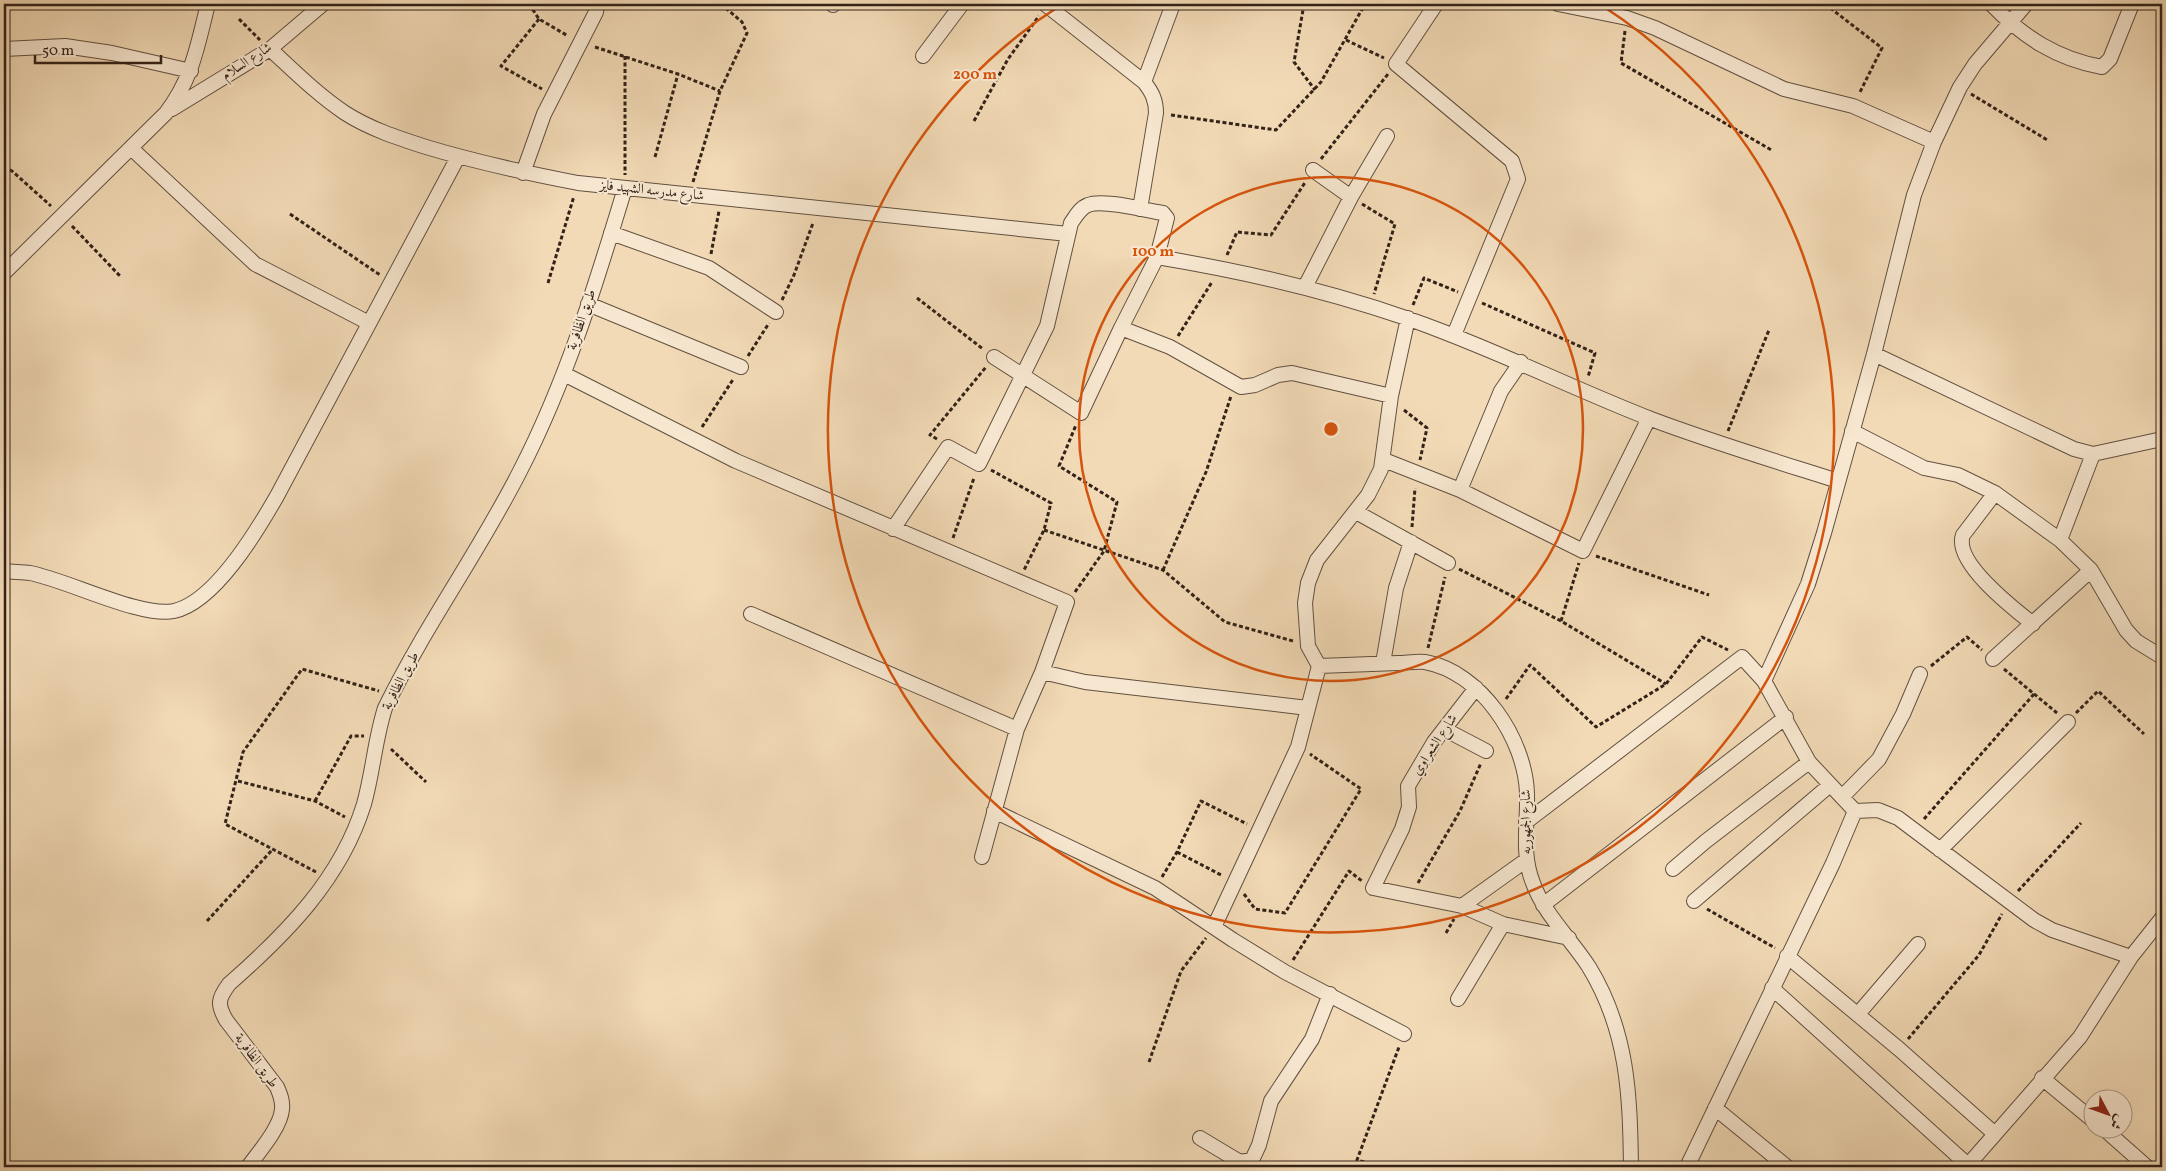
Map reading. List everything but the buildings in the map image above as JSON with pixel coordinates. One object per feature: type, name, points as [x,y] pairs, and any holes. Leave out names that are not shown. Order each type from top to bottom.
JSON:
[{"type":"street","points":[[4,273],[166,113],[181,93],[191,71],[208,4]]},
{"type":"street","name":"شارع السلام","points":[[166,113],[270,49],[323,4]]},
{"type":"street","points":[[523,173],[535,133],[552,95],[596,12],[597,4]]},
{"type":"street","points":[[923,56],[962,4]]},
{"type":"street","points":[[1046,4],[1144,82],[1151,90],[1156,102],[1156,113],[1140,209]]},
{"type":"street","points":[[1144,82],[1173,4]]},
{"type":"street","points":[[1436,4],[1396,64],[1512,161],[1516,168],[1517,185],[1454,335]]},
{"type":"street","points":[[1558,4],[1627,18],[1685,40],[1784,89],[1853,106],[1934,142]]},
{"type":"street","points":[[1991,4],[2009,22],[2047,50],[2084,64],[2102,67],[2108,63],[2132,4]]},
{"type":"street","points":[[1764,681],[1808,584],[1874,354],[1914,195],[1934,142],[1960,87],[1991,43],[2026,4]]},
{"type":"street","points":[[4,49],[65,46],[112,53],[191,71]]},
{"type":"street","name":"شارع مدرسه الشهيد فايز","points":[[270,49],[321,95],[345,113],[372,128],[458,157],[523,173],[578,183],[1068,234]]},
{"type":"street","points":[[1305,287],[1351,197],[1387,136]]},
{"type":"street","points":[[131,148],[255,264],[369,323]]},
{"type":"street","points":[[4,571],[31,573],[138,607],[157,611],[173,611],[190,605],[205,594],[232,564],[256,531],[458,157]]},
{"type":"street","points":[[1313,170],[1351,197]]},
{"type":"street","name":"طريق الظافرية","points":[[248,1167],[279,1120],[282,1110],[282,1098],[276,1087],[226,1020],[220,1008],[221,995],[229,984],[293,924],[328,878],[358,824],[370,781],[376,736],[391,694],[496,517],[540,430],[564,374],[612,233],[625,188]]},
{"type":"street","points":[[893,529],[948,447],[979,464],[1022,376],[1047,326],[1068,234],[1078,212],[1088,205],[1101,204],[1163,213],[1167,218],[1157,257],[1121,328],[1082,413],[1022,376],[994,357]]},
{"type":"street","points":[[612,233],[708,268],[776,312]]},
{"type":"street","points":[[1157,257],[1221,268],[1305,287],[1408,318],[1521,362],[1649,418],[1722,445],[1838,481]]},
{"type":"street","points":[[588,304],[741,367]]},
{"type":"street","points":[[1214,927],[1298,747],[1319,666],[1308,646],[1305,603],[1308,583],[1317,560],[1368,495],[1384,460],[1391,396],[1408,318]]},
{"type":"street","points":[[1121,328],[1170,347],[1234,385],[1248,387],[1272,376],[1292,373],[1391,396]]},
{"type":"street","points":[[1874,354],[2074,449],[2093,454],[2162,439]]},
{"type":"street","points":[[1460,490],[1501,391],[1521,362]]},
{"type":"street","points":[[564,374],[694,441],[948,553],[1068,602],[1042,672],[1017,729],[982,857]]},
{"type":"street","points":[[1384,460],[1460,490],[1583,551],[1649,418]]},
{"type":"street","points":[[1852,431],[1924,468],[1958,475],[1995,493],[2060,540],[2091,570],[2126,630],[2136,641],[2162,657]]},
{"type":"street","points":[[2060,540],[2093,454]]},
{"type":"street","points":[[1995,493],[1962,535],[1962,546],[1978,573],[1992,590],[2033,624]]},
{"type":"street","points":[[1356,512],[1448,563]]},
{"type":"street","points":[[1383,663],[1396,588],[1411,542]]},
{"type":"street","points":[[1993,659],[2091,570]]},
{"type":"street","points":[[751,614],[1017,729]]},
{"type":"street","points":[[1526,822],[1742,658],[1764,681],[1786,717],[1809,762],[1855,811],[1878,810],[1898,818],[2008,902],[2052,930],[2131,957]]},
{"type":"street","name":"شارع الجمهوريه","points":[[1319,666],[1424,662],[1452,672],[1476,688],[1496,713],[1511,737],[1522,764],[1527,793],[1526,861],[1533,884],[1543,905],[1569,938],[1594,976],[1606,1000],[1619,1034],[1627,1070],[1630,1106],[1631,1167]]},
{"type":"street","points":[[1042,672],[1085,682],[1308,708]]},
{"type":"street","points":[[1842,797],[1879,759],[1903,714],[1920,674]]},
{"type":"street","name":"شارع الشعراوي","points":[[1373,888],[1402,829],[1409,807],[1407,788],[1420,764],[1444,729],[1476,688]]},
{"type":"street","points":[[1543,905],[1786,717]]},
{"type":"street","points":[[1940,850],[2068,722]]},
{"type":"street","points":[[1444,729],[1486,751]]},
{"type":"street","points":[[1674,869],[1706,841],[1809,762]]},
{"type":"street","points":[[1694,901],[1830,784]]},
{"type":"street","points":[[994,811],[1155,888],[1285,972],[1404,1034]]},
{"type":"street","points":[[1687,1167],[1833,863],[1855,811]]},
{"type":"street","points":[[1462,906],[1526,861]]},
{"type":"street","points":[[1373,888],[1462,906],[1503,924],[1569,938]]},
{"type":"street","points":[[1772,988],[1969,1166],[2042,1078],[2080,1037],[2131,957],[2162,918]]},
{"type":"street","points":[[1458,999],[1503,924]]},
{"type":"street","points":[[1858,1014],[1918,944]]},
{"type":"street","points":[[1787,956],[1900,1049],[1995,1134]]},
{"type":"street","points":[[1200,1138],[1240,1162],[1252,1160],[1259,1145],[1266,1115],[1275,1092],[1312,1039],[1330,994]]},
{"type":"street","points":[[2042,1078],[2084,1113]]},
{"type":"street","points":[[1715,1108],[1787,1167]]},
{"type":"street","points":[[2114,1138],[2147,1167]]},
{"type":"path","points":[[529,4],[539,19],[580,42],[678,74],[720,91]]},
{"type":"path","points":[[689,195],[720,91],[747,33],[742,22],[721,4]]},
{"type":"path","points":[[974,121],[1008,59],[1046,4]]},
{"type":"path","points":[[1304,4],[1294,62],[1315,90]]},
{"type":"path","points":[[1156,113],[1276,130],[1315,90],[1346,40],[1365,4]]},
{"type":"path","points":[[1825,4],[1882,48],[1853,106]]},
{"type":"path","points":[[1627,18],[1621,63],[1773,151]]},
{"type":"path","points":[[539,19],[502,66],[552,95]]},
{"type":"path","points":[[239,20],[270,49]]},
{"type":"path","points":[[1170,347],[1221,268],[1237,232],[1271,235],[1313,170],[1396,64],[1346,40]]},
{"type":"path","points":[[624,56],[625,188]]},
{"type":"path","points":[[655,157],[678,74]]},
{"type":"path","points":[[1960,87],[2049,141]]},
{"type":"path","points":[[4,167],[12,171],[61,216],[120,276]]},
{"type":"path","points":[[548,283],[578,183]]},
{"type":"path","points":[[1351,197],[1395,224],[1370,306]]},
{"type":"path","points":[[708,268],[721,198]]},
{"type":"path","points":[[694,441],[776,312],[794,275],[818,208]]},
{"type":"path","points":[[290,214],[391,282]]},
{"type":"path","points":[[1408,318],[1424,278],[1595,353],[1584,390]]},
{"type":"path","points":[[916,298],[994,357],[930,435],[948,447]]},
{"type":"path","points":[[1722,445],[1769,330]]},
{"type":"path","points":[[1163,570],[1206,472],[1234,385]]},
{"type":"path","points":[[1391,396],[1427,428],[1417,473],[1411,542]]},
{"type":"path","points":[[1068,602],[1104,551],[1117,502],[1059,466],[1082,413]]},
{"type":"path","points":[[948,553],[979,464],[1051,503],[1044,530],[1019,581]]},
{"type":"path","points":[[1044,530],[1163,570],[1225,622],[1308,646]]},
{"type":"path","points":[[1561,621],[1583,551],[1709,595]]},
{"type":"path","points":[[1424,662],[1448,563],[1561,621],[1666,684]]},
{"type":"path","points":[[1496,713],[1530,665],[1596,727],[1666,684],[1702,637],[1742,658]]},
{"type":"path","points":[[1920,674],[1967,637],[2068,722],[2098,691],[2144,734]]},
{"type":"path","points":[[328,878],[225,824],[238,781],[243,752],[302,669],[391,694]]},
{"type":"path","points":[[1914,831],[2034,694]]},
{"type":"path","points":[[315,801],[351,736],[376,736],[426,782]]},
{"type":"path","points":[[1177,852],[1235,882],[1255,909],[1285,913],[1361,789],[1298,747]]},
{"type":"path","points":[[1410,897],[1460,811],[1486,751]]},
{"type":"path","points":[[238,781],[315,801],[358,824]]},
{"type":"path","points":[[1155,888],[1177,852],[1202,801],[1259,829]]},
{"type":"path","points":[[1900,1049],[1980,955],[2008,902],[2081,823]]},
{"type":"path","points":[[207,921],[272,850]]},
{"type":"path","points":[[1285,972],[1349,871],[1373,888]]},
{"type":"path","points":[[1694,901],[1787,956]]},
{"type":"path","points":[[1148,1062],[1181,971],[1214,927]]},
{"type":"path","points":[[1382,1167],[1357,1160],[1404,1034]]}]
